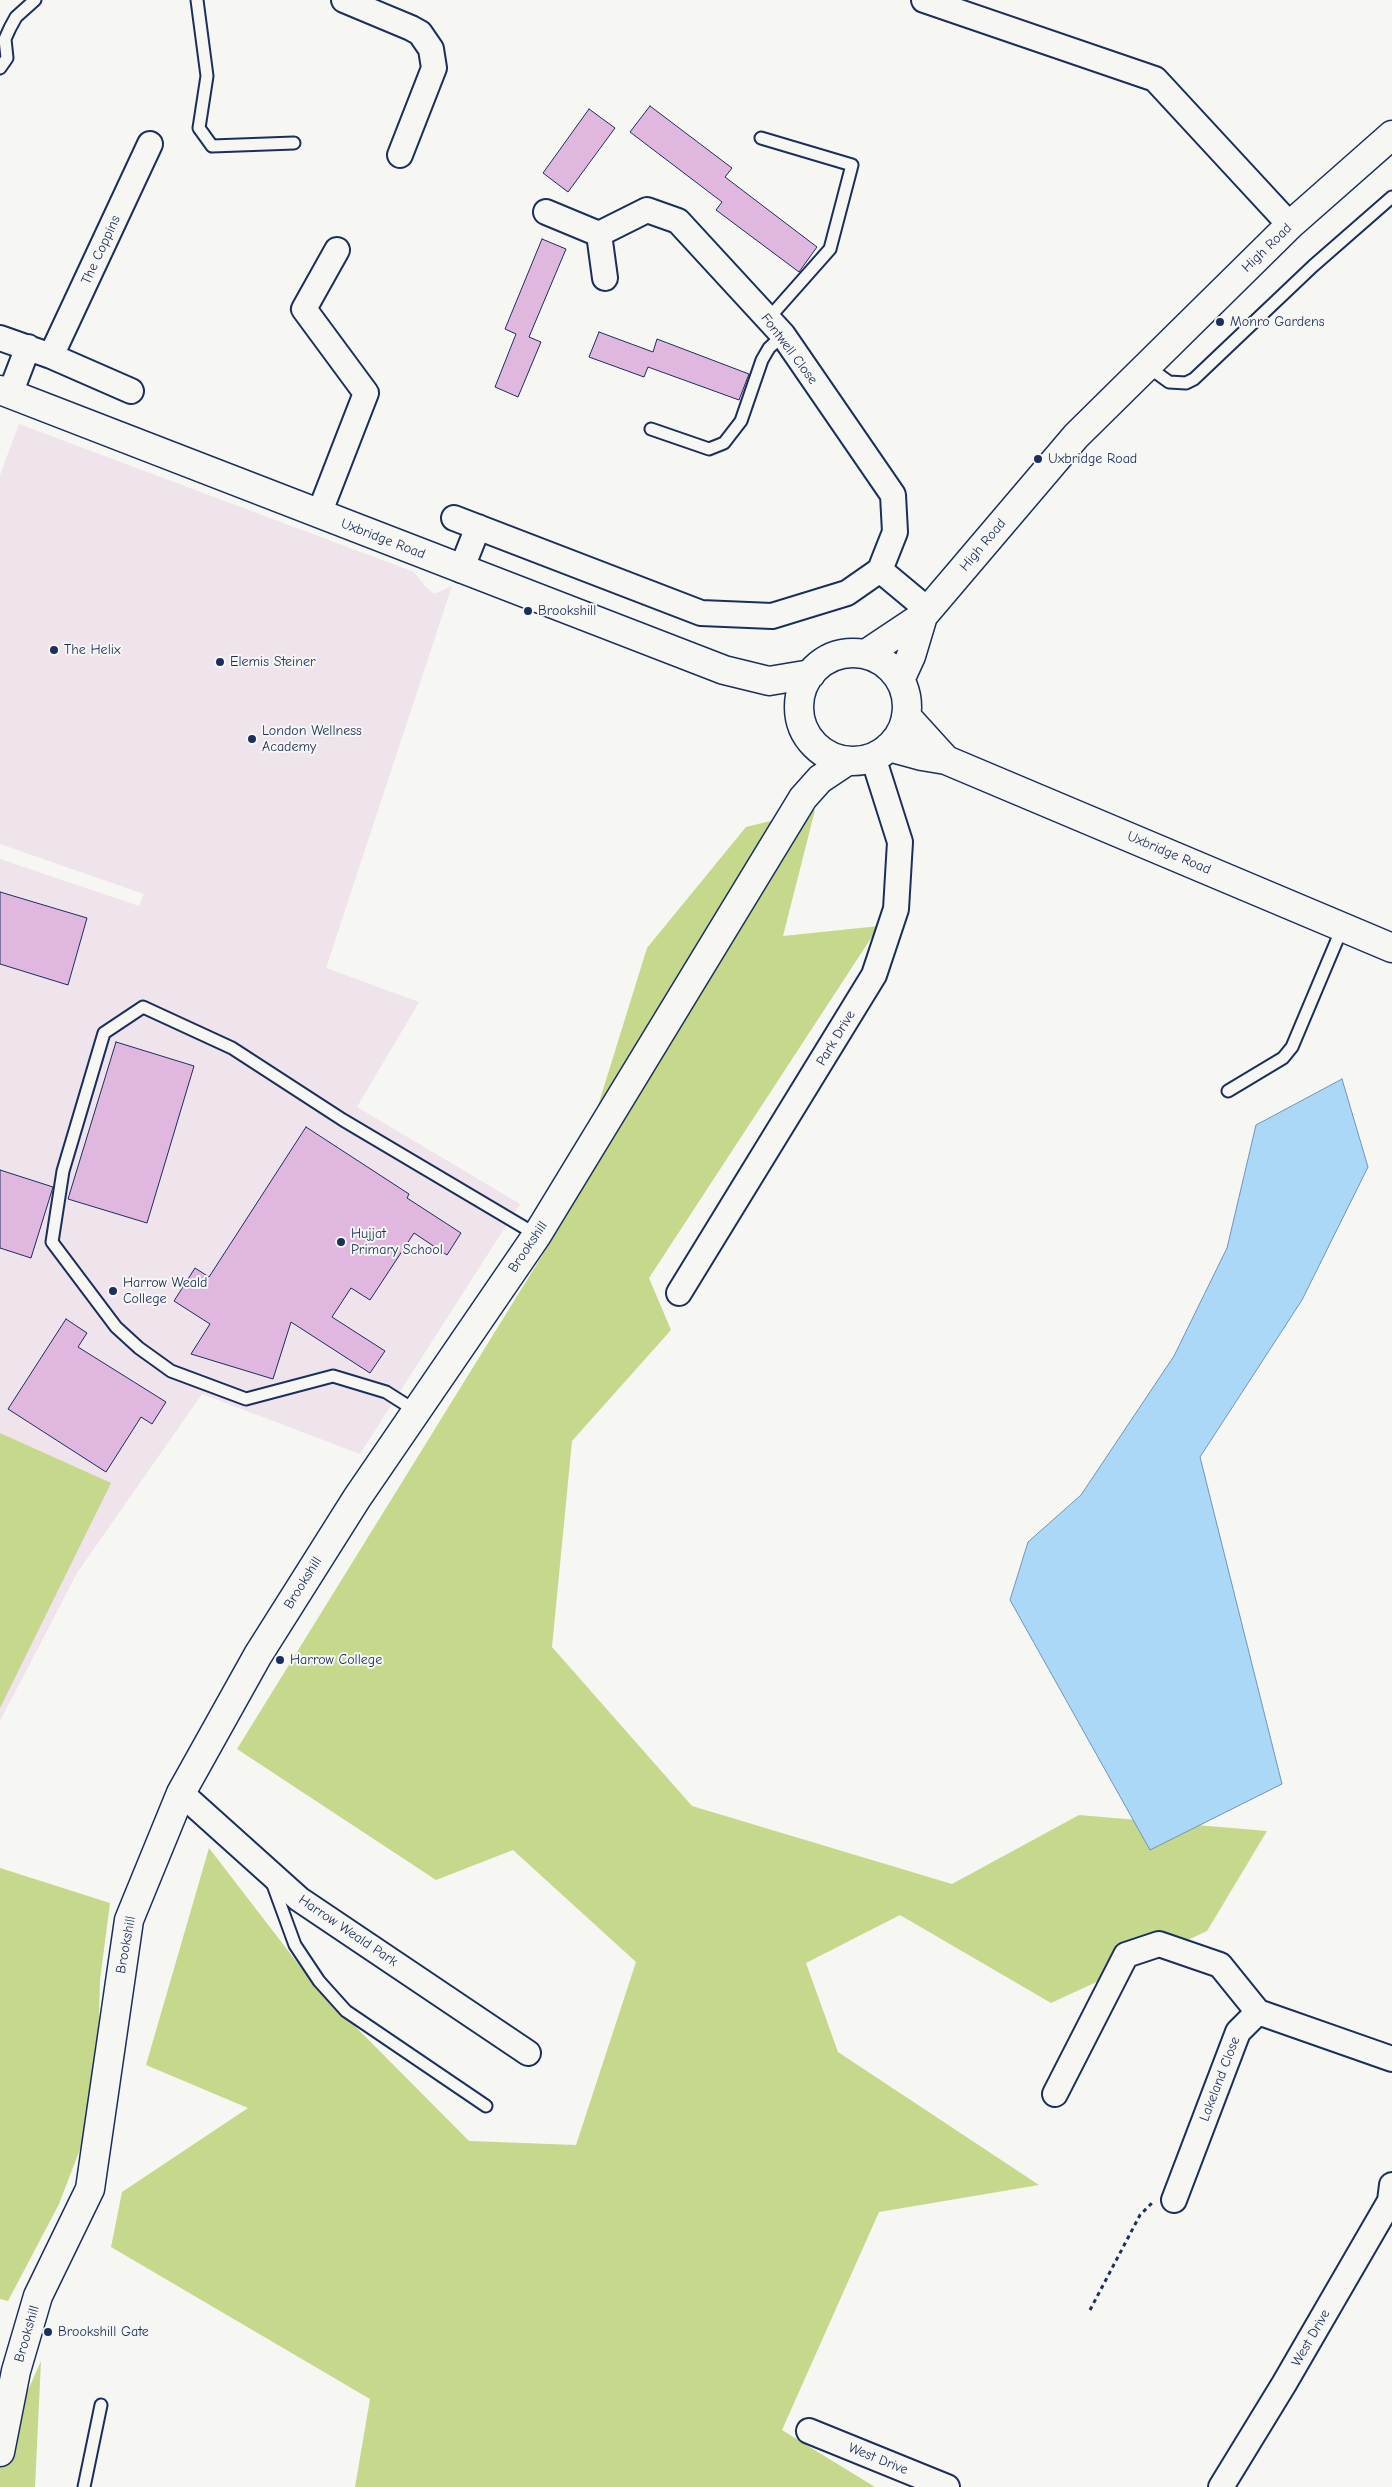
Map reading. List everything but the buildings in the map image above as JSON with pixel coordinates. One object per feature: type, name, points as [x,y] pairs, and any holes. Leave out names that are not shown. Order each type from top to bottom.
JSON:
[{"type":"main road","name":"High Road","points":[[866,654],[926,613],[1076,436],[1290,225],[1392,135]]},
{"type":"main road","name":"Uxbridge Road","points":[[5,392],[681,655],[724,670],[769,681],[810,674]]},
{"type":"main road","name":"High Road","points":[[900,680],[911,656],[926,613]]},
{"type":"main road","points":[[848,652],[866,654],[883,663],[900,680],[906,697],[906,716],[900,733],[869,755],[829,755],[814,744],[803,729],[799,710],[802,687],[810,674],[814,668],[829,658],[848,652]]},
{"type":"main road","points":[[769,681],[799,710]]},
{"type":"main road","name":"Uxbridge Road","points":[[906,716],[946,760]]},
{"type":"main road","name":"Brookshill","points":[[803,798],[812,774],[814,744]]},
{"type":"main road","name":"Uxbridge Road","points":[[869,755],[922,756],[946,760],[1392,948]]},
{"type":"main road","name":"Brookshill","points":[[0,2452],[16,2371],[38,2296],[90,2188],[129,1920],[182,1792],[258,1655],[357,1498],[537,1235],[803,798],[820,779],[869,755]]},
{"type":"street","points":[[344,0],[420,33],[432,49],[434,68],[400,156]]},
{"type":"street","points":[[924,0],[1155,79],[1290,225]]},
{"type":"street","name":"The Coppins","points":[[51,356],[150,144]]},
{"type":"street","name":"Fontwell Close","points":[[599,234],[647,210],[678,221],[775,327],[893,495],[895,532],[880,570]]},
{"type":"street","points":[[546,212],[599,234],[604,278]]},
{"type":"street","points":[[319,514],[366,393],[304,308],[337,250]]},
{"type":"street","points":[[0,338],[51,356],[131,391]]},
{"type":"street","points":[[5,392],[28,347]]},
{"type":"street","points":[[454,518],[701,613],[772,616],[847,593],[880,570],[926,613]]},
{"type":"street","points":[[461,570],[478,527]]},
{"type":"street","name":"Park Drive","points":[[679,1293],[874,976],[896,909],[900,842],[869,755]]},
{"type":"street","name":"Harrow Weald Park","points":[[182,1792],[299,1899],[528,2054]]},
{"type":"street","points":[[1055,2094],[1126,1955],[1159,1944],[1220,1965],[1258,2012],[1392,2059]]},
{"type":"street","name":"Lakeland Close","points":[[1174,2200],[1238,2032],[1258,2012]]},
{"type":"street","name":"West Drive","points":[[1221,2487],[1284,2384],[1390,2201],[1392,2185]]},
{"type":"street","name":"West Drive","points":[[809,2431],[947,2487]]},
{"type":"lane","points":[[0,68],[7,58],[5,39],[10,28],[16,17],[35,0]]},
{"type":"lane","points":[[197,0],[207,76],[199,128],[212,146],[294,143]]},
{"type":"lane","points":[[651,429],[709,449],[724,443],[741,420],[762,360],[769,348],[775,327],[830,249],[852,165],[761,138]]},
{"type":"lane","points":[[1147,366],[1168,382],[1186,383],[1194,379],[1313,266],[1392,198]]},
{"type":"lane","points":[[1228,1091],[1283,1058],[1292,1047],[1343,926]]},
{"type":"lane","points":[[416,1411],[386,1392],[333,1376],[246,1399],[171,1371],[139,1348],[116,1327],[52,1242],[63,1171],[104,1033],[143,1007],[232,1048],[343,1120],[537,1235]]},
{"type":"lane","points":[[268,1871],[295,1946],[324,1987],[346,2011],[486,2106]]},
{"type":"lane","points":[[84,2487],[100,2405]]},
{"type":"path","points":[[1090,2310],[1140,2215],[1150,2204],[1174,2200]]},
{"type":"shaded area","points":[[19,424],[414,572],[434,594],[452,586],[326,968],[419,1002],[357,1107],[520,1204],[360,1454],[202,1394],[77,1573],[0,1721],[0,859],[139,906],[144,894],[0,844],[0,475]]},
{"type":"green space","points":[[815,810],[783,936],[879,926],[649,1278],[671,1330],[572,1441],[552,1647],[692,1806],[952,1884],[1079,1815],[1267,1831],[1207,1931],[1051,2003],[900,1915],[806,1963],[838,2052],[1039,2185],[879,2212],[782,2430],[875,2487],[355,2487],[370,2399],[111,2247],[122,2192],[248,2108],[146,2065],[209,1848],[316,1987],[469,2141],[576,2145],[636,1962],[513,1850],[436,1880],[237,1749],[561,1225],[647,948],[746,827]]},
{"type":"green space","points":[[0,1433],[111,1483],[0,1708]]},
{"type":"green space","points":[[0,1868],[110,1903],[100,1980],[97,2081],[87,2131],[59,2204],[8,2301],[0,2299]]},
{"type":"green space","points":[[41,2361],[35,2487],[0,2487],[0,2453]]},
{"type":"water","points":[[1342,1079],[1368,1167],[1302,1300],[1200,1457],[1282,1784],[1150,1850],[1010,1600],[1028,1542],[1081,1495],[1174,1356],[1227,1248],[1256,1125]]},
{"type":"place","name":"Monro Gardens","points":[[1220,322]]},
{"type":"place","name":"Uxbridge Road","points":[[1038,459]]},
{"type":"place","name":"Brookshill","points":[[528,611]]},
{"type":"place","name":"The Helix","points":[[54,650]]},
{"type":"place","name":"Elemis Steiner","points":[[220,662]]},
{"type":"place","name":"London Wellness Academy","points":[[252,739]]},
{"type":"place","name":"Hujjat Primary School","points":[[341,1242]]},
{"type":"place","name":"Harrow Weald College","points":[[113,1291]]},
{"type":"place","name":"Harrow College","points":[[280,1660]]},
{"type":"place","name":"Brookshill Gate","points":[[48,2332]]}]
